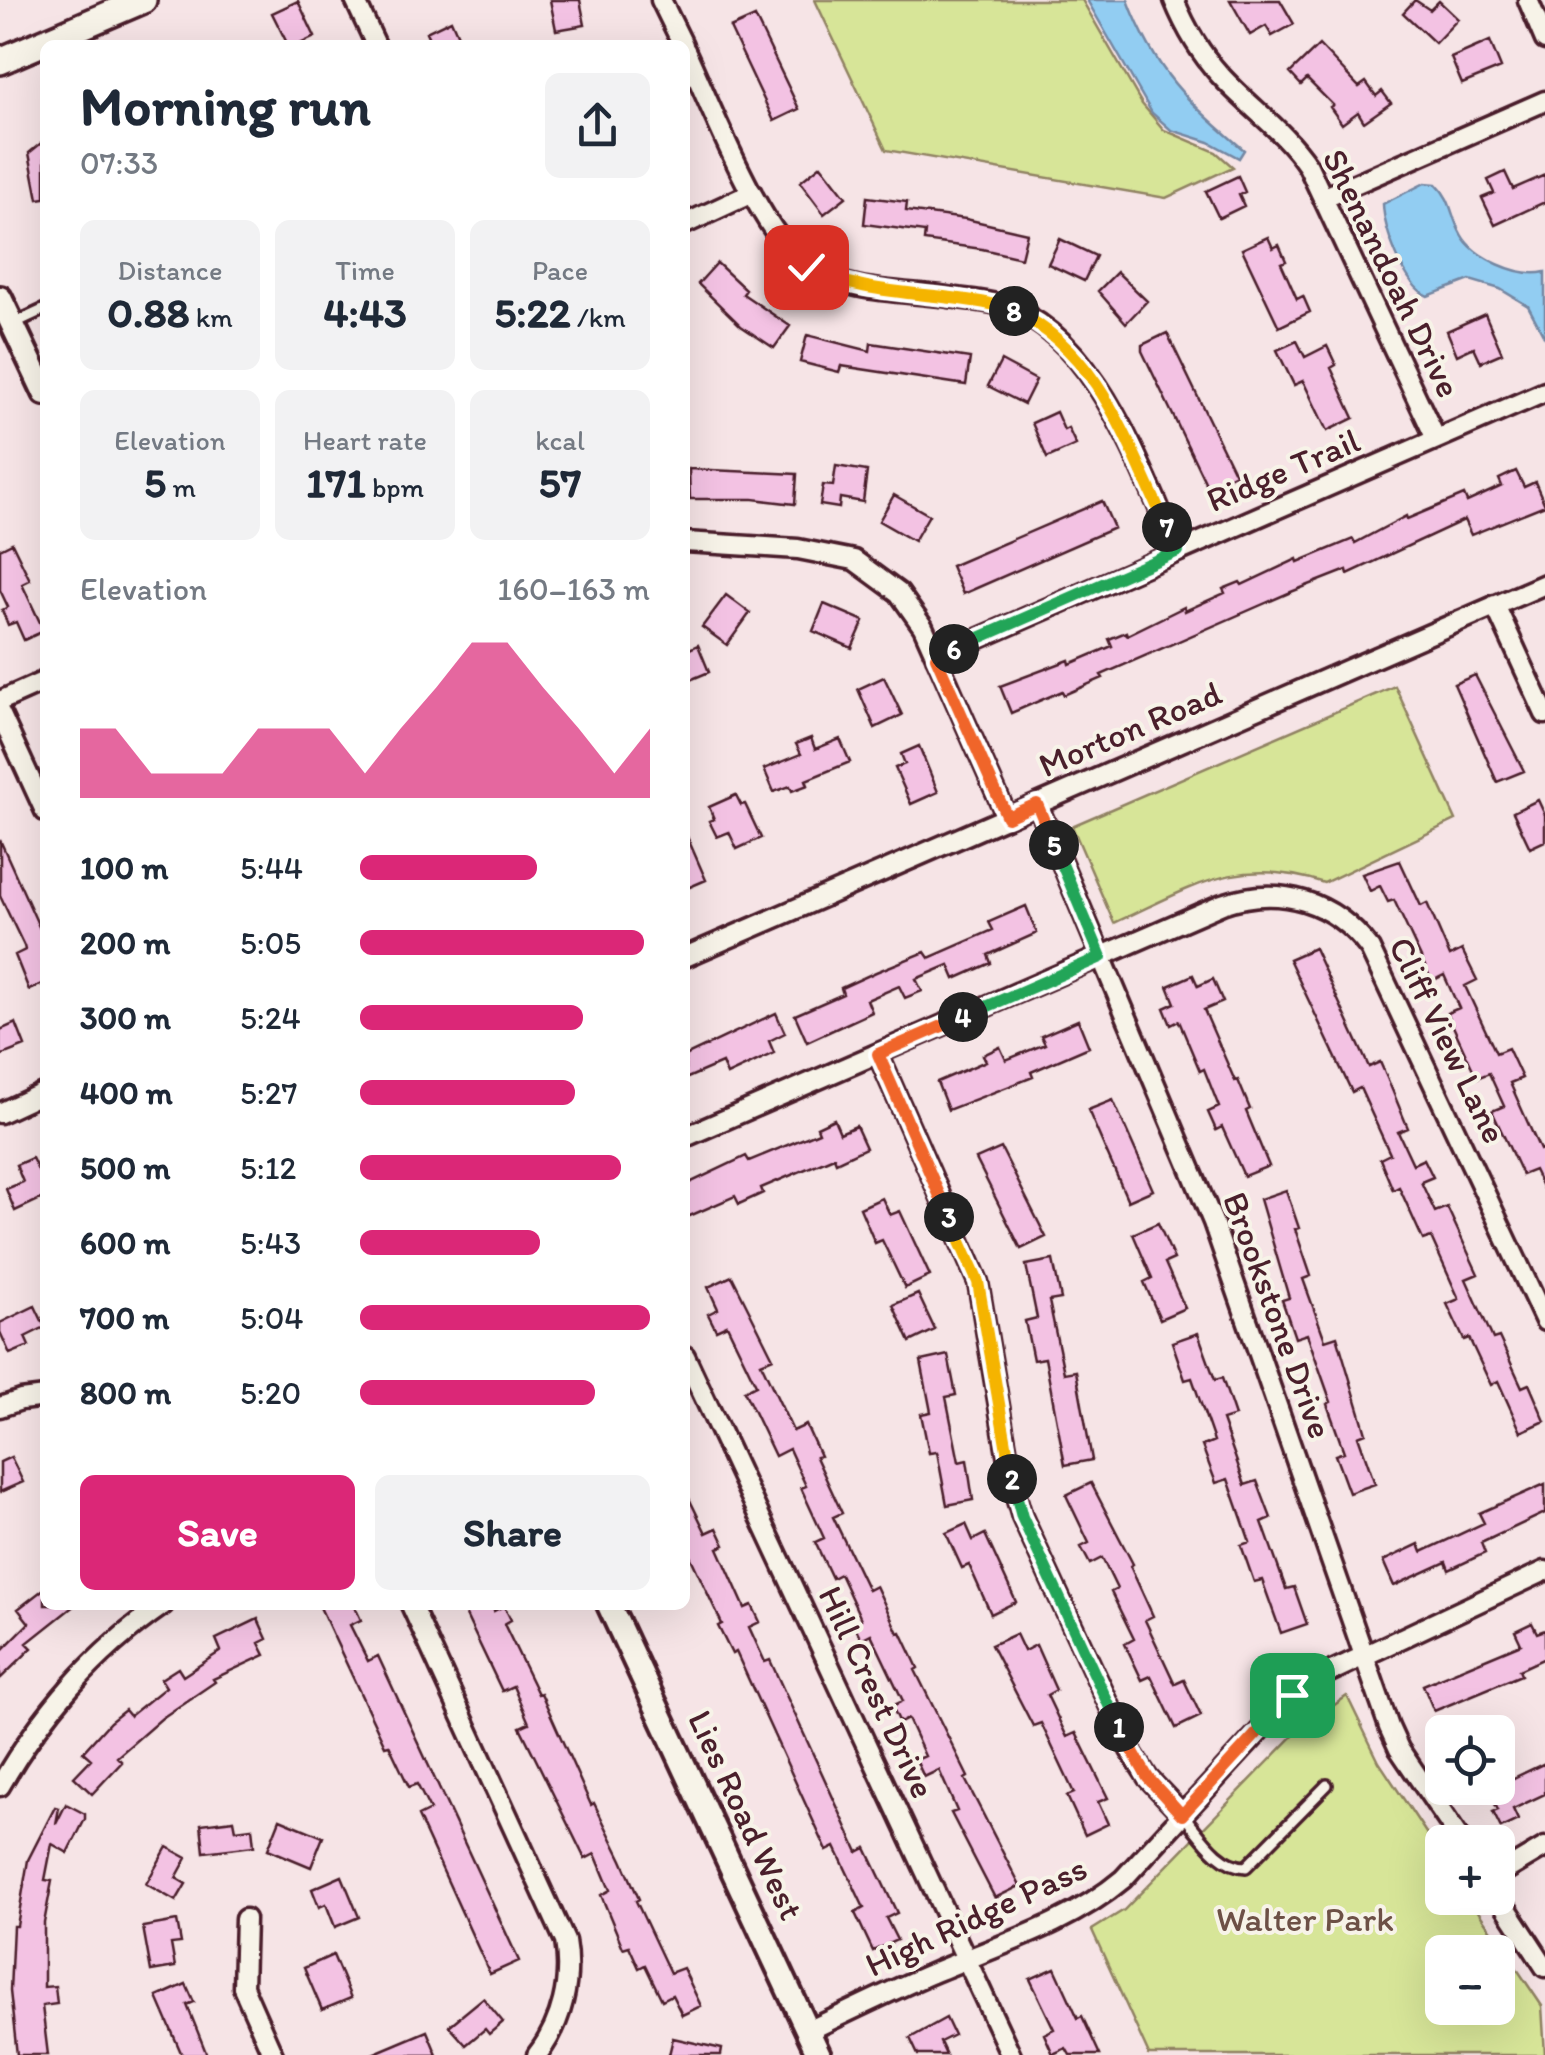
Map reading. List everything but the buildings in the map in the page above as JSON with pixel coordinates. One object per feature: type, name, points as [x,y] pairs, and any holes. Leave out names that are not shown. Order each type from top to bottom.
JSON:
[{"type":"main road","points":[[49,40],[143,0]]},
{"type":"main road","points":[[0,61],[40,44]]},
{"type":"street","points":[[355,0],[374,40]]},
{"type":"street","points":[[661,0],[680,40]]},
{"type":"street","name":"Shenandoah Drive","points":[[1174,0],[1206,59],[1294,144],[1325,197],[1436,440]]},
{"type":"street","points":[[1528,0],[1545,40]]},
{"type":"street","points":[[690,61],[775,235],[806,267],[864,287],[1002,306],[1071,350],[1106,398],[1178,551]]},
{"type":"street","points":[[1325,197],[1545,100]]},
{"type":"street","points":[[690,222],[752,193]]},
{"type":"street","points":[[0,298],[40,383]]},
{"type":"street","name":"Ridge Trail","points":[[936,657],[1545,392]]},
{"type":"street","points":[[690,542],[798,549],[854,560],[899,593],[923,628],[1007,817]]},
{"type":"street","name":"Morton Road","points":[[690,955],[1545,584]]},
{"type":"street","points":[[1495,606],[1545,714]]},
{"type":"street","points":[[0,701],[40,683]]},
{"type":"street","points":[[0,714],[40,800]]},
{"type":"street","name":"Brookstone Drive","points":[[1037,804],[1213,1222],[1400,1749],[1451,1825]]},
{"type":"street","name":"Cliff View Lane","points":[[1101,957],[1222,904],[1250,896],[1312,901],[1356,930],[1379,964],[1545,1322]]},
{"type":"street","points":[[690,1134],[1101,957]]},
{"type":"street","points":[[878,1054],[978,1282],[1012,1483],[1022,1517],[1130,1750],[1148,1778],[1182,1815]]},
{"type":"street","points":[[0,1113],[40,1094]]},
{"type":"street","name":"Hill Crest Drive","points":[[690,1367],[1011,2055]]},
{"type":"street","points":[[0,1407],[40,1398]]},
{"type":"street","name":"High Ridge Pass","points":[[808,2031],[1103,1896],[1292,1695],[1317,1678],[1545,1571]]},
{"type":"street","points":[[0,1785],[36,1728],[73,1681],[119,1637],[155,1610]]},
{"type":"street","points":[[412,1610],[565,1941],[567,1990],[548,2039],[537,2055]]},
{"type":"street","name":"Lies Road West","points":[[611,1610],[819,2055]]},
{"type":"street","points":[[1515,1865],[1545,1848]]},
{"type":"street","points":[[1511,1915],[1545,1967]]},
{"type":"street","points":[[245,1919],[243,1987],[273,2055]]},
{"type":"lane","points":[[12,324],[40,311]]},
{"type":"lane","points":[[1182,1815],[1221,1858],[1246,1868],[1327,1784]]},
{"type":"green space","points":[[815,0],[1082,0],[1142,104],[1164,130],[1216,152],[1233,167],[1166,198],[886,150]]},
{"type":"green space","points":[[1395,686],[1456,820],[1324,883],[1265,872],[1240,874],[1192,887],[1114,923],[1072,826]]},
{"type":"green space","name":"Walter Park","points":[[1347,1696],[1379,1762],[1425,1831],[1425,1915],[1480,1915],[1494,1935],[1425,1935],[1425,2025],[1515,2025],[1515,1966],[1542,2006],[1545,2055],[1149,2055],[1092,1930],[1124,1910],[1298,1731]]},
{"type":"water","points":[[1087,0],[1128,0],[1162,66],[1189,100],[1244,150],[1239,158],[1209,142],[1171,130],[1152,113]]},
{"type":"water","points":[[1425,183],[1436,184],[1442,190],[1461,234],[1476,251],[1510,269],[1545,272],[1545,338],[1528,306],[1500,289],[1470,280],[1428,296],[1411,281],[1391,241],[1383,204]]},
{"type":"route","points":[[806,267],[864,287],[1002,306],[1057,339],[1096,379],[1178,551],[936,657],[1007,817],[1037,804],[1101,957],[878,1054],[978,1282],[1012,1483],[1022,1517],[1130,1750],[1148,1778],[1182,1815],[1292,1695]]}]
